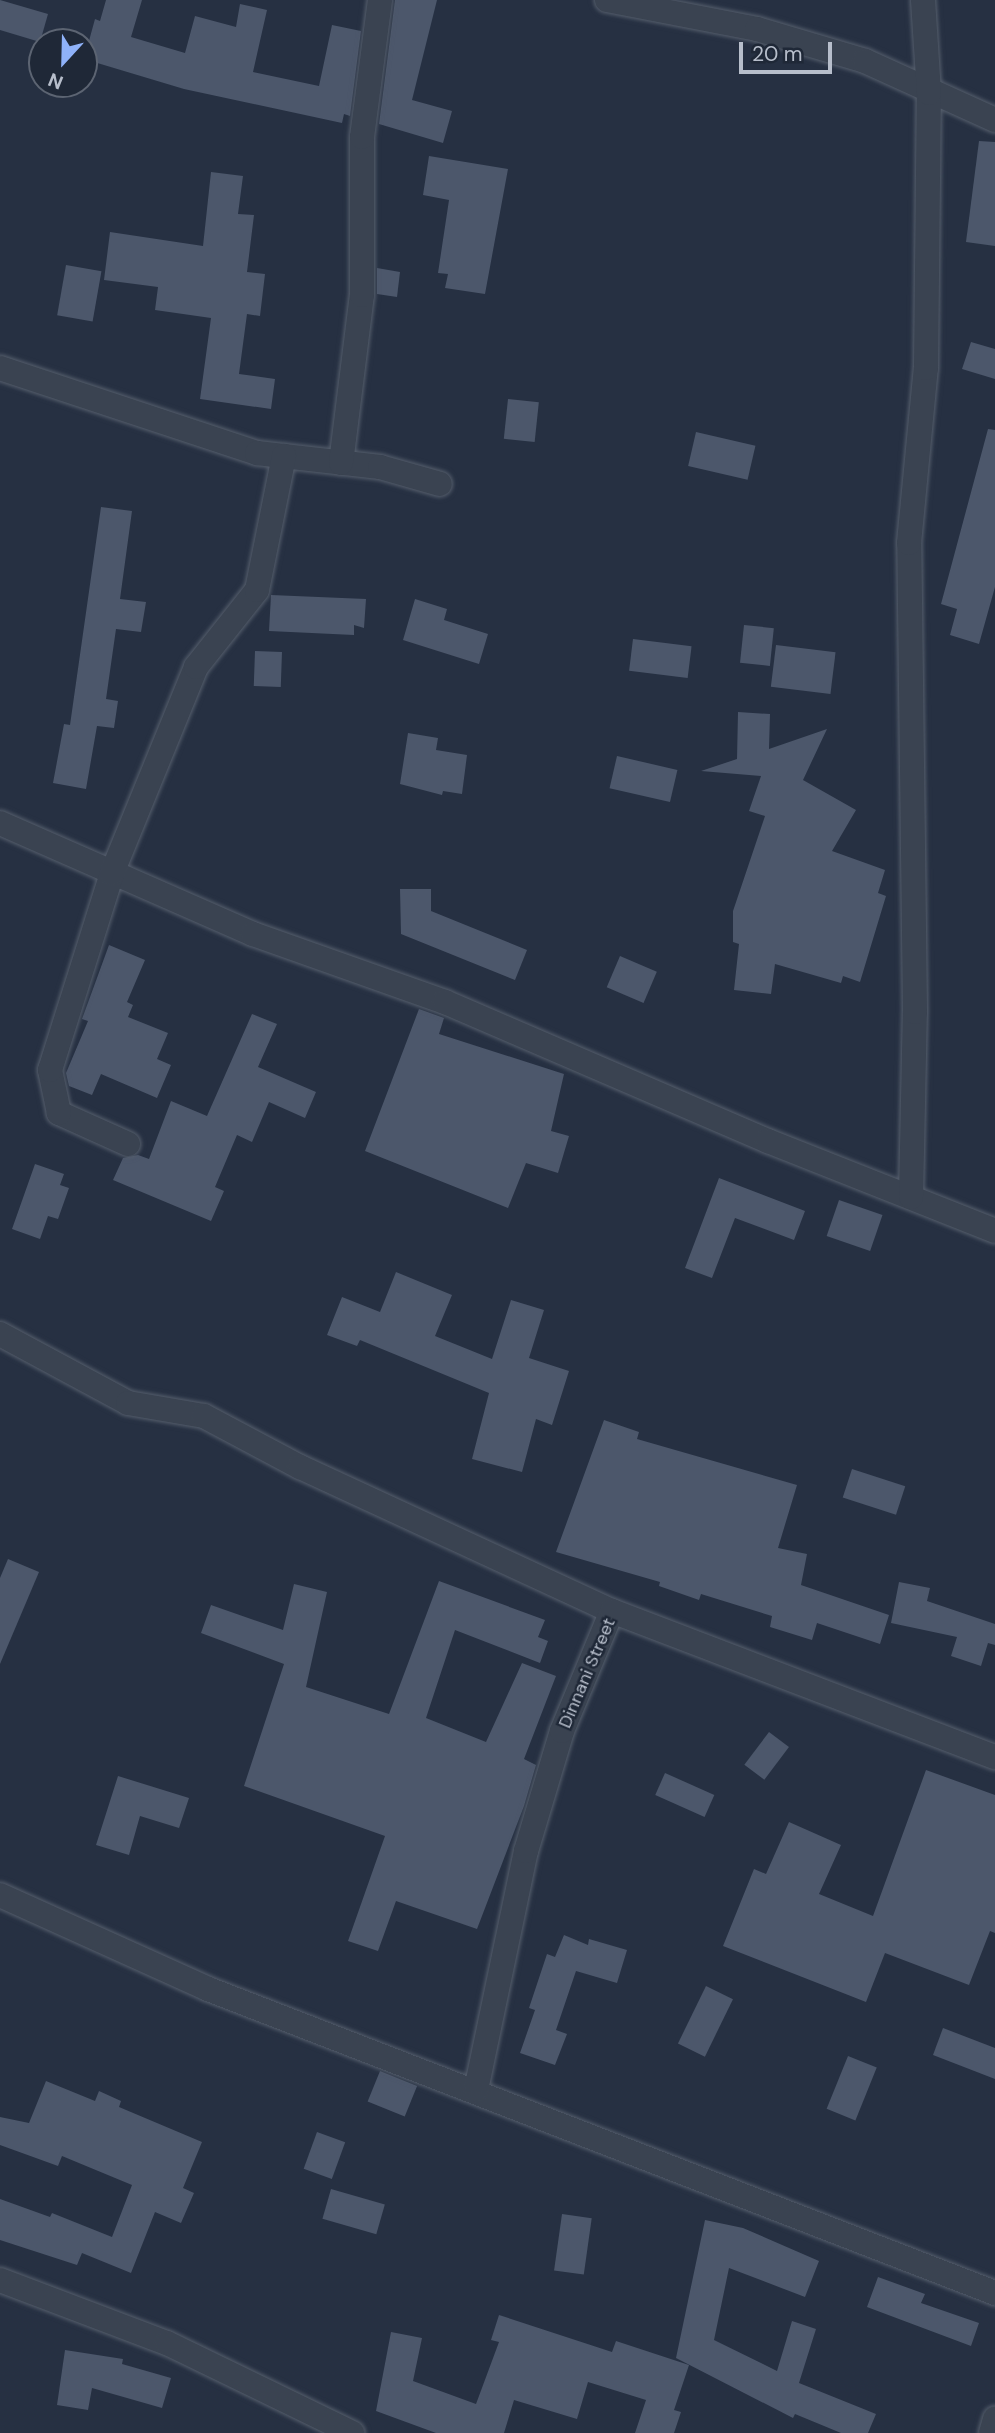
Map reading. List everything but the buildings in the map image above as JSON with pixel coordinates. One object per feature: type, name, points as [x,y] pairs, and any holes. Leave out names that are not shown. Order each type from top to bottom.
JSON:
[{"type":"street","points":[[341,463],[362,295],[362,137],[380,0]]},
{"type":"street","points":[[607,0],[757,29],[865,61],[929,93],[995,120]]},
{"type":"street","points":[[911,1197],[915,1012],[909,543],[926,368],[929,93],[923,0]]},
{"type":"street","points":[[0,368],[257,453],[380,467],[440,484]]},
{"type":"street","points":[[128,1144],[59,1113],[50,1070],[112,873],[196,667],[257,590],[284,456]]},
{"type":"street","points":[[0,823],[254,934],[457,1007],[995,1231]]},
{"type":"street","points":[[0,1334],[128,1403],[204,1416],[300,1466],[612,1611]]},
{"type":"street","name":"Dinnani Street","points":[[476,2090],[526,1851],[562,1731],[612,1611],[995,1757]]},
{"type":"street","points":[[0,1895],[208,1989],[476,2090],[995,2293]]},
{"type":"street","points":[[0,2280],[167,2343],[352,2433]]},
{"type":"street","points":[[991,2433],[995,2419]]}]
